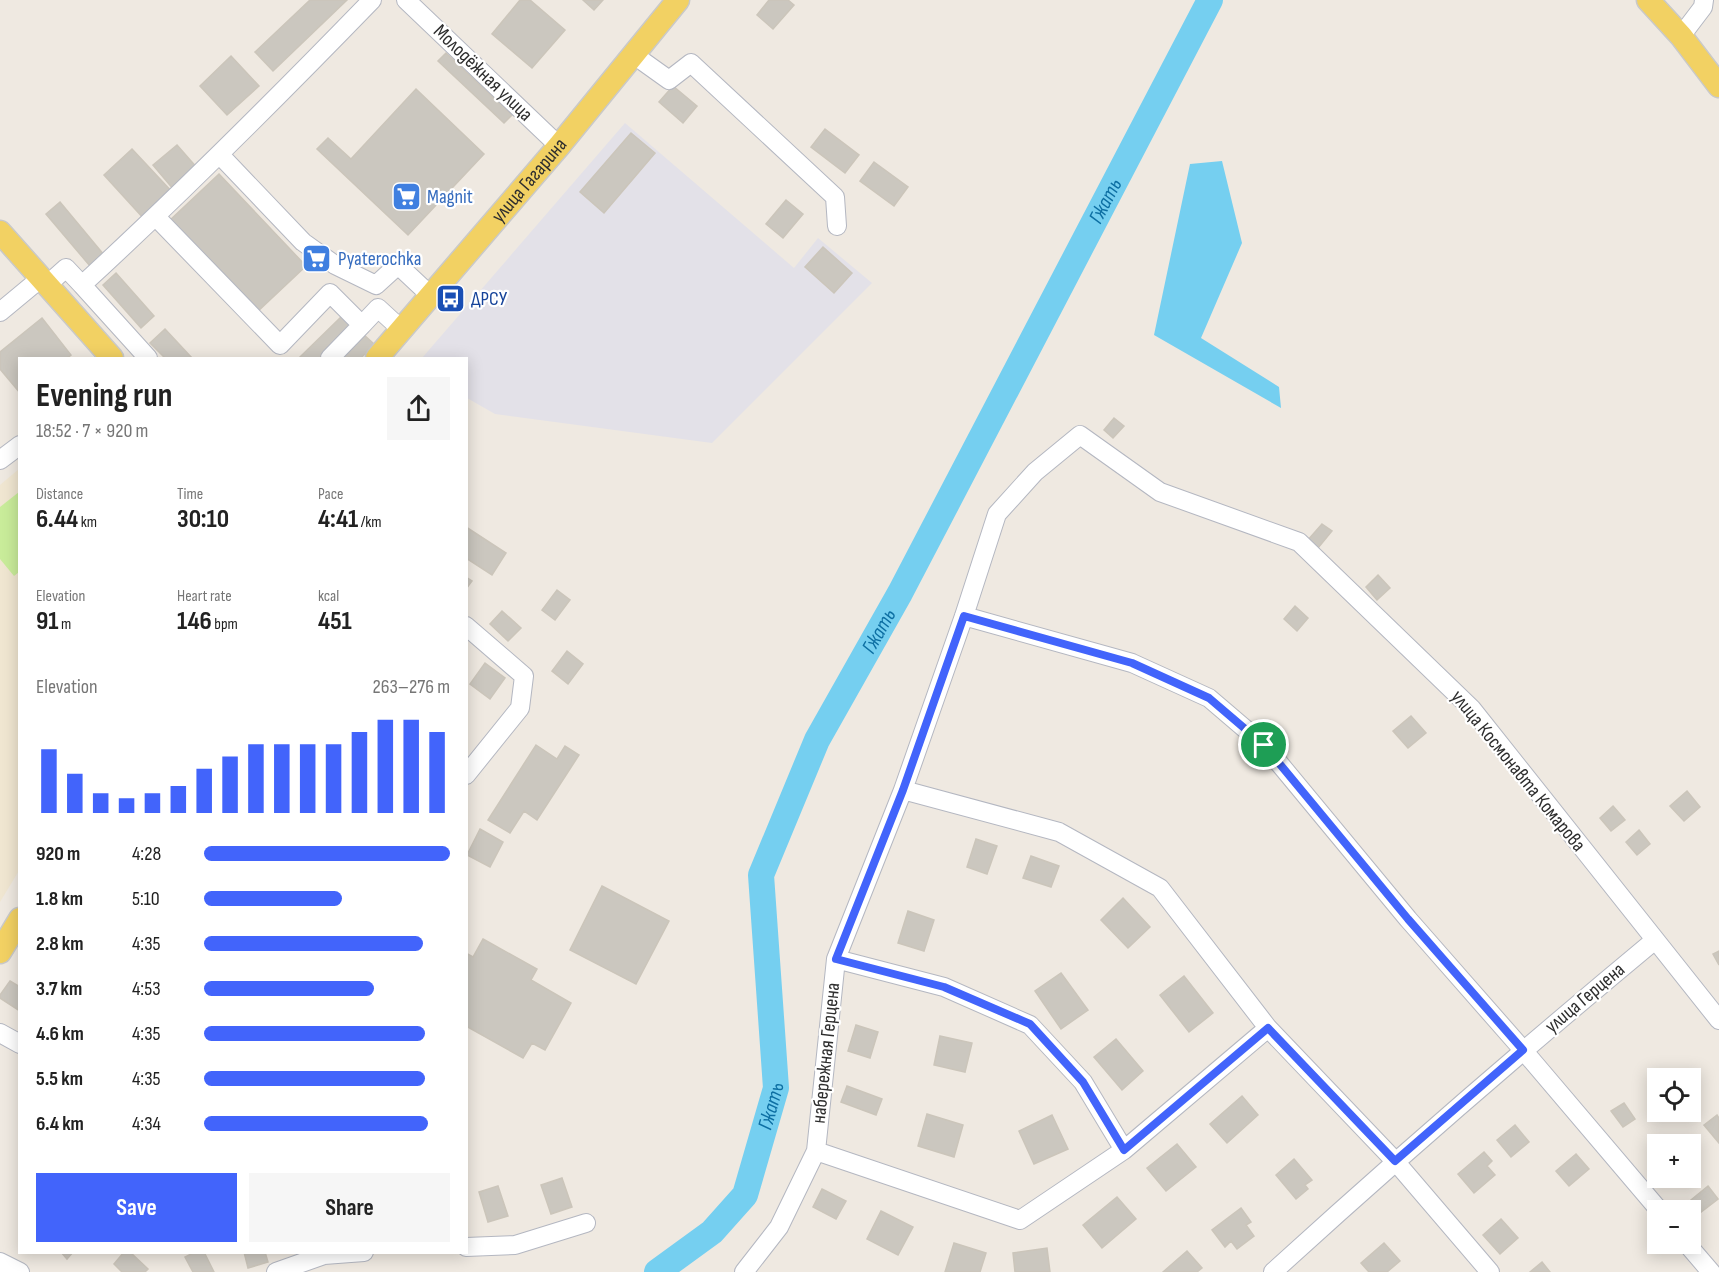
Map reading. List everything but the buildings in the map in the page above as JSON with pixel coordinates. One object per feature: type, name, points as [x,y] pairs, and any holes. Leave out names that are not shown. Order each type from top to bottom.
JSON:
[{"type":"main road","name":"улица Гагарина","points":[[379,357],[431,296],[528,174],[559,146],[678,0]]},
{"type":"main road","points":[[1648,0],[1681,36],[1719,86]]},
{"type":"main road","points":[[0,232],[111,357]]},
{"type":"main road","points":[[0,952],[18,922]]},
{"type":"street","points":[[82,285],[156,217],[372,0]]},
{"type":"street","name":"Молодёжная улица","points":[[406,0],[559,146]]},
{"type":"street","points":[[1681,36],[1704,7],[1704,0]]},
{"type":"street","points":[[634,54],[669,80],[691,63],[835,196],[837,226]]},
{"type":"street","points":[[220,154],[303,242],[335,266],[376,285],[398,265],[431,296]]},
{"type":"street","points":[[156,217],[280,345],[330,293],[362,325]]},
{"type":"street","points":[[0,312],[66,268],[147,357]]},
{"type":"street","points":[[331,357],[378,308],[402,330]]},
{"type":"street","name":"улица Космонавта Комарова","points":[[997,514],[1035,472],[1080,435],[1160,492],[1299,542],[1472,709],[1719,1020]]},
{"type":"street","points":[[0,460],[18,446]]},
{"type":"street","name":"набережная Герцена","points":[[744,1272],[779,1227],[816,1151],[836,959],[903,790],[997,514]]},
{"type":"street","points":[[964,616],[1132,663],[1209,698],[1264,745],[1408,919],[1650,1200]]},
{"type":"street","points":[[468,628],[524,676],[520,708],[468,773]]},
{"type":"street","points":[[903,790],[1059,832],[1160,888],[1268,1028],[1395,1161],[1490,1272]]},
{"type":"street","name":"улица Герцена","points":[[1273,1272],[1395,1161],[1655,940]]},
{"type":"street","points":[[836,959],[944,987],[1030,1024],[1083,1082],[1124,1150]]},
{"type":"street","points":[[816,1151],[1020,1220],[1124,1150],[1268,1028]]},
{"type":"street","points":[[0,1033],[18,1043]]},
{"type":"street","points":[[468,1247],[515,1245],[586,1224]]},
{"type":"street","points":[[276,1272],[324,1255],[337,1254]]},
{"type":"street","points":[[1696,1254],[1711,1272]]},
{"type":"street","points":[[0,1262],[20,1272]]},
{"type":"shaded area","points":[[625,123],[794,268],[818,238],[872,283],[712,443],[495,414],[468,399],[468,357],[423,357]]},
{"type":"shaded area","points":[[18,470],[18,872],[0,902],[0,485]]},
{"type":"green space","points":[[18,493],[18,573],[14,576],[0,559],[0,507]]},
{"type":"water","points":[[1222,161],[1242,243],[1201,338],[1279,387],[1281,408],[1154,335],[1190,164]]},
{"type":"waterway","name":"Гжать","points":[[657,1272],[712,1232],[745,1195],[776,1088],[761,875],[817,740],[900,593],[1210,0]]},
{"type":"place","name":"Magnit","points":[[406,197]]},
{"type":"place","name":"Pyaterochka","points":[[317,259]]},
{"type":"place","name":"ДРСУ","points":[[450,299]]},
{"type":"route","points":[[964,616],[1132,663],[1209,698],[1264,745],[1408,919],[1523,1050],[1395,1161],[1268,1028],[1124,1150],[1083,1082],[1030,1024],[944,987],[836,959],[903,790],[964,616]]}]
